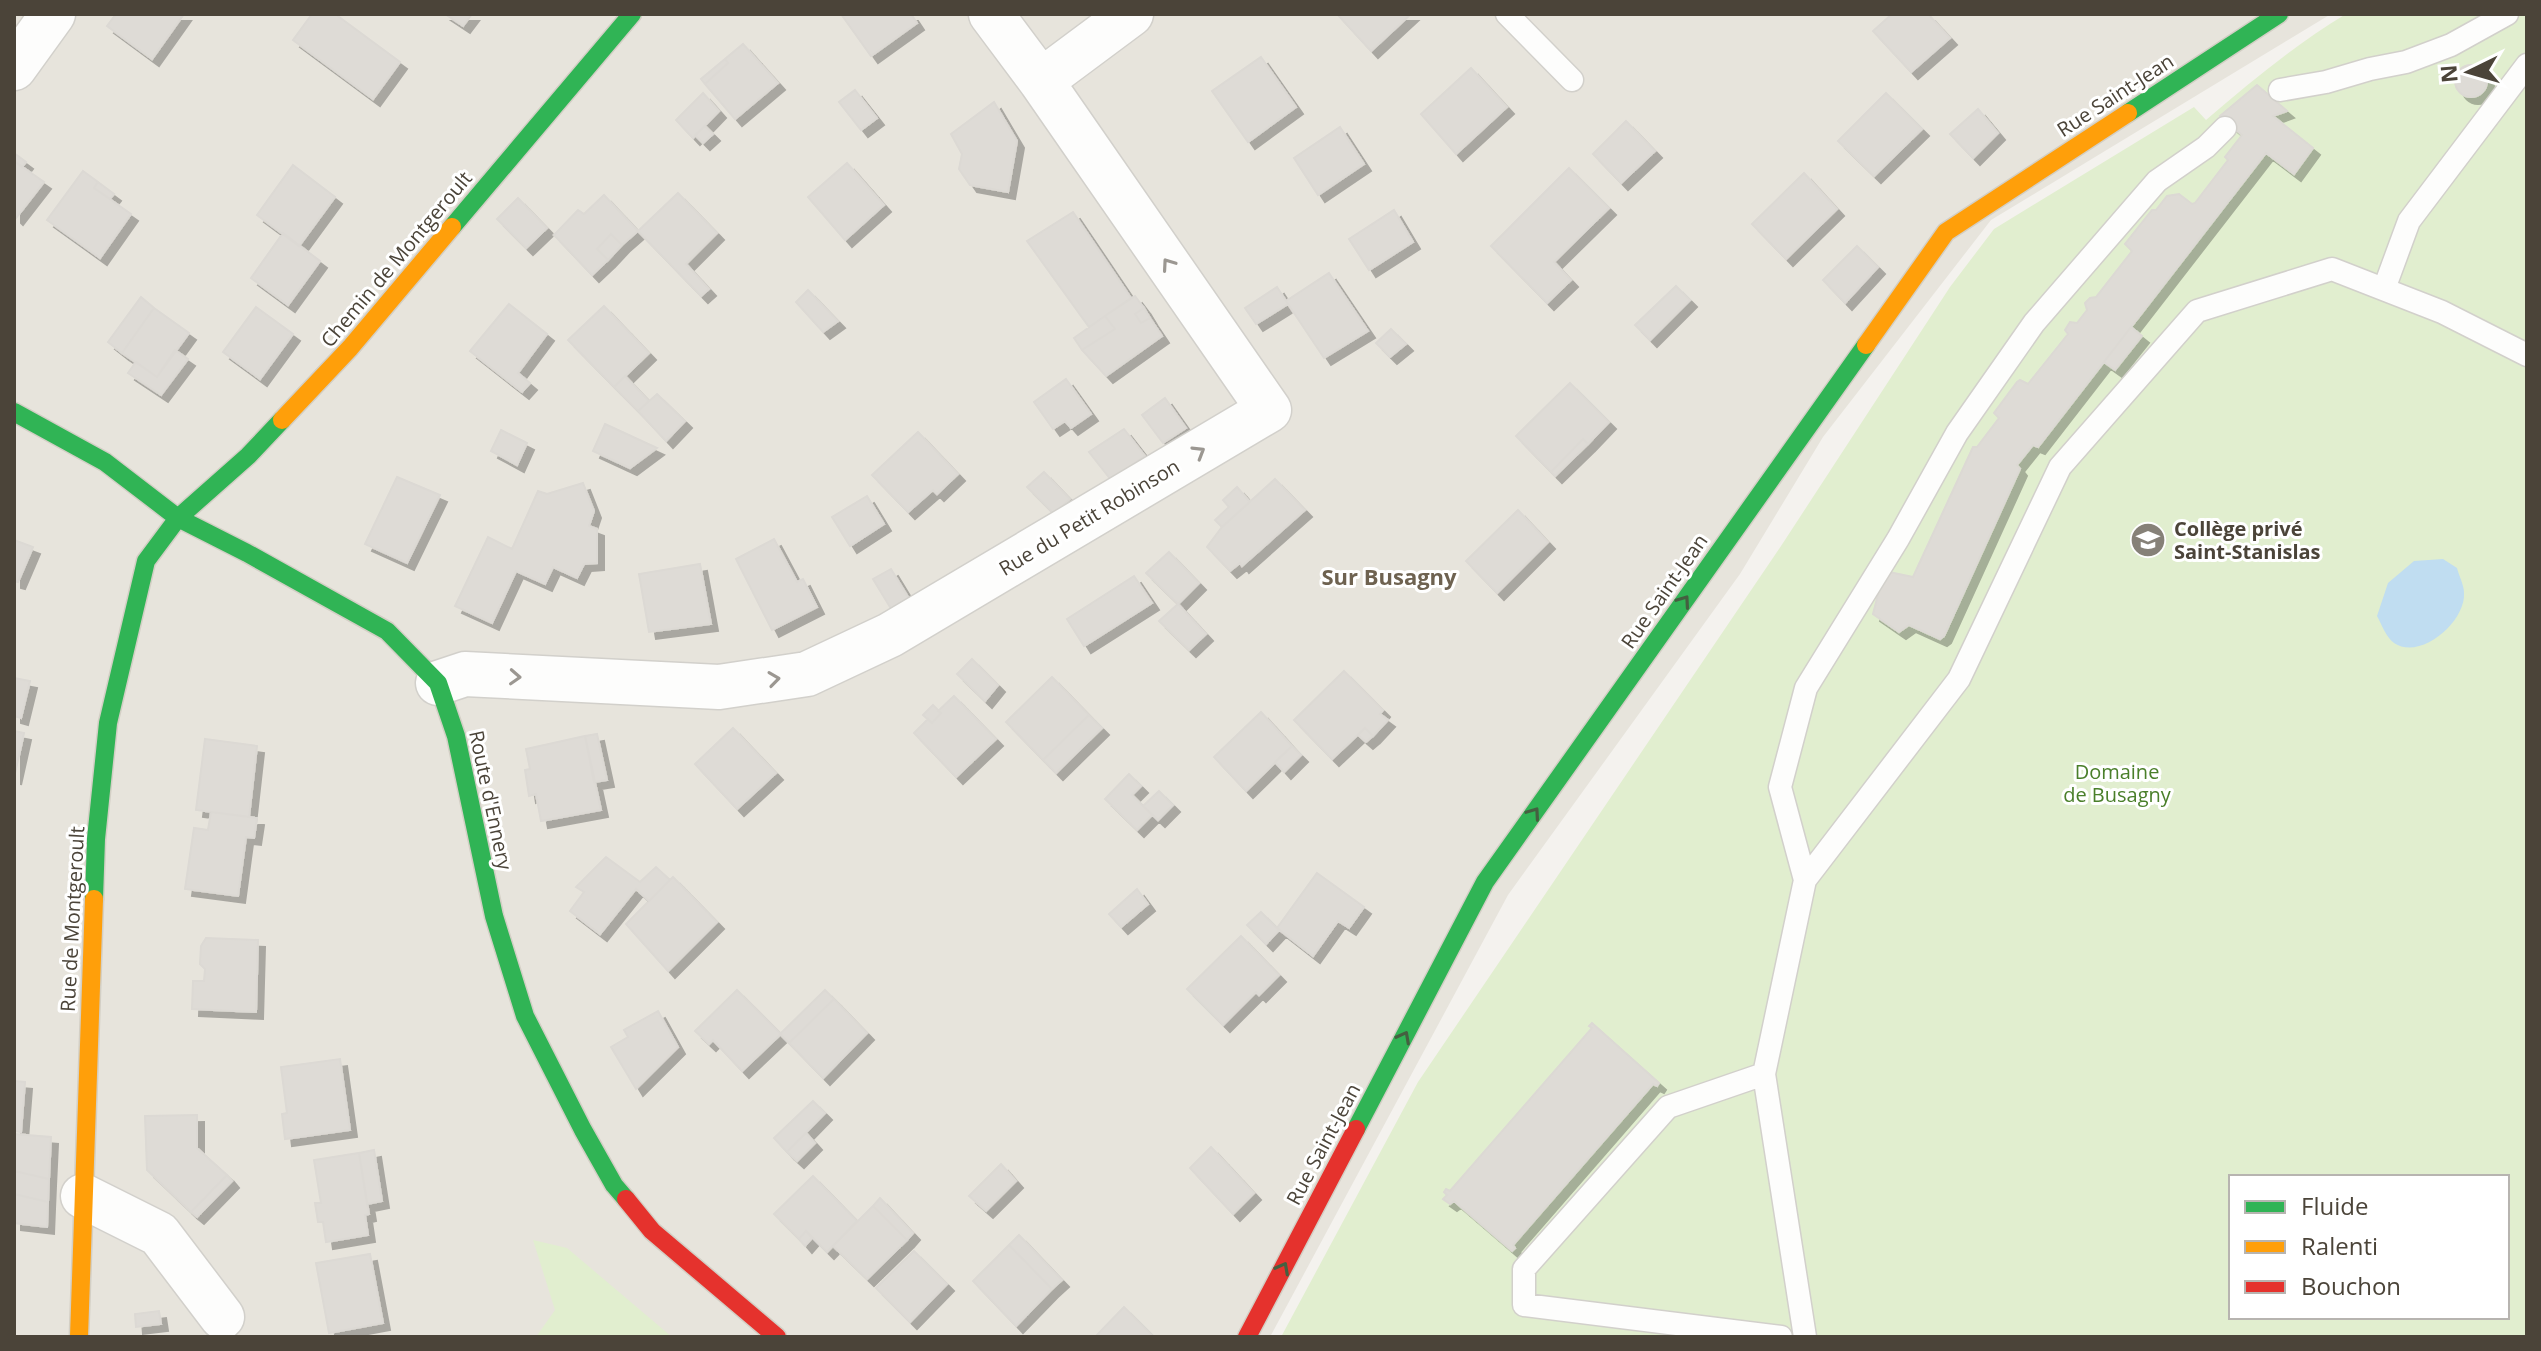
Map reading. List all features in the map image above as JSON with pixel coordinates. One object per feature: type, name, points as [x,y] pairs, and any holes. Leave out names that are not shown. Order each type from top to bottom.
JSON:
[{"type":"street","points":[[14,68],[53,14]]},
{"type":"street","name":"Chemin de Montgeroult","points":[[178,518],[248,456],[350,348],[632,14]]},
{"type":"street","name":"Rue du Petit Robinson","points":[[438,683],[465,674],[719,687],[807,674],[890,635],[1269,410],[1041,81],[991,14]]},
{"type":"street","points":[[1041,81],[1131,14]]},
{"type":"street","name":"Rue Saint-Jean","points":[[1247,1337],[1485,882],[1946,232],[2279,14]]},
{"type":"street","name":"Route d'Ennery","points":[[14,412],[105,462],[178,518],[387,631],[438,683],[456,736],[494,916],[525,1016],[583,1130],[614,1185],[652,1231],[777,1337]]},
{"type":"street","name":"Rue de Montgeroult","points":[[79,1337],[96,839],[108,723],[146,561],[178,518]]},
{"type":"street","points":[[83,1196],[159,1234],[222,1317]]},
{"type":"lane","points":[[1507,14],[1572,80]]},
{"type":"lane","points":[[2280,90],[2406,62],[2451,45],[2507,14]]},
{"type":"lane","points":[[2384,289],[2409,221],[2527,65]]},
{"type":"lane","points":[[1805,880],[1780,787],[1806,688],[1898,539],[1957,433],[2034,323],[2157,181],[2206,147],[2225,128]]},
{"type":"lane","points":[[1805,1337],[1764,1074],[1805,880],[1959,679],[2060,467],[2197,311],[2332,269],[2442,312],[2527,355]]},
{"type":"lane","points":[[1764,1074],[1668,1107],[1524,1269],[1524,1305],[1781,1337]]},
{"type":"shaded area","points":[[14,14],[2331,14],[1991,220],[1823,437],[1740,574],[1508,895],[1270,1337],[14,1337]]},
{"type":"green space","name":"Domaine de Busagny","points":[[2346,14],[2527,14],[2527,1337],[1281,1337],[1418,1082],[1783,543],[1950,287],[1994,229],[2194,107],[2206,120],[2309,38]]},
{"type":"green space","points":[[533,1240],[567,1248],[672,1337],[536,1337],[555,1310]]},
{"type":"water","points":[[2443,559],[2457,568],[2463,587],[2463,604],[2458,615],[2450,626],[2429,642],[2417,647],[2394,643],[2377,616],[2388,583],[2414,561]]},
{"type":"building","points":[[116,14],[184,14],[152,59],[107,26]]},
{"type":"building","points":[[312,14],[335,14],[400,62],[373,99],[293,40]]},
{"type":"building","points":[[445,14],[472,14],[463,26]]},
{"type":"building","points":[[841,14],[911,14],[917,23],[871,56]]},
{"type":"building","points":[[1337,14],[1411,14],[1371,51]]},
{"type":"building","points":[[1892,14],[1928,14],[1950,38],[1911,72],[1873,31]]},
{"type":"building","points":[[743,44],[778,83],[735,119],[705,84],[728,63],[725,59]]},
{"type":"building","points":[[1261,57],[1296,107],[1248,142],[1212,91]]},
{"type":"building","points":[[725,59],[728,63],[705,84],[701,79]]},
{"type":"building","points":[[2471,65],[2482,70],[2487,81],[2482,92],[2471,97],[2460,92],[2455,81],[2460,70]]},
{"type":"building","points":[[1471,68],[1507,107],[1456,154],[1421,114]]},
{"type":"building","points":[[2257,85],[2287,111],[2273,116],[2313,148],[2294,174],[2266,153],[2038,447],[2033,445],[2017,465],[2020,469],[1944,636],[1940,639],[1909,625],[1899,632],[1873,614],[1884,571],[1913,577],[1973,447],[1977,447],[1999,418],[1994,413],[2017,382],[2020,380],[2028,384],[2068,334],[2065,330],[2070,322],[2077,323],[2087,310],[2085,303],[2096,297],[2132,251],[2125,244],[2152,210],[2156,210],[2167,196],[2179,194],[2195,203],[2228,160],[2225,157],[2242,135],[2220,116]]},
{"type":"building","points":[[855,90],[877,118],[861,130],[839,102]]},
{"type":"building","points":[[703,93],[719,111],[693,138],[676,120]]},
{"type":"building","points":[[1886,93],[1922,129],[1874,176],[1838,141]]},
{"type":"building","points":[[994,102],[1017,141],[1008,192],[970,185],[959,169],[962,154],[951,134]]},
{"type":"building","points":[[1978,109],[1998,133],[1973,158],[1950,134]]},
{"type":"building","points":[[1626,121],[1655,151],[1621,183],[1593,154]]},
{"type":"building","points":[[705,126],[713,134],[703,143],[695,135]]},
{"type":"building","points":[[1340,127],[1364,164],[1318,195],[1294,158]]},
{"type":"building","points":[[14,153],[26,162],[22,167],[14,161]]},
{"type":"building","points":[[14,161],[44,182],[16,218],[14,216]]},
{"type":"building","points":[[847,163],[884,205],[845,240],[808,197]]},
{"type":"building","points":[[293,165],[335,197],[299,246],[257,215]]},
{"type":"building","points":[[1569,168],[1609,208],[1554,262],[1571,280],[1547,303],[1491,246]]},
{"type":"building","points":[[83,171],[98,182],[94,188],[131,214],[100,258],[47,220]]},
{"type":"building","points":[[1804,173],[1837,209],[1786,259],[1752,224]]},
{"type":"building","points":[[98,182],[114,194],[110,199],[94,188]]},
{"type":"building","points":[[678,193],[717,233],[686,264],[709,289],[701,296],[638,231]]},
{"type":"building","points":[[604,195],[638,231],[622,245],[611,234],[597,249],[608,260],[592,275],[554,235],[578,210],[584,214]]},
{"type":"building","points":[[518,198],[547,228],[526,248],[497,219]]},
{"type":"building","points":[[1394,210],[1413,242],[1369,270],[1349,239]]},
{"type":"building","points":[[1073,212],[1131,298],[1089,327],[1027,241]]},
{"type":"building","points":[[283,233],[320,261],[288,305],[251,278]]},
{"type":"building","points":[[611,234],[622,245],[608,260],[597,249]]},
{"type":"building","points":[[1857,246],[1878,267],[1845,303],[1823,280]]},
{"type":"building","points":[[1329,273],[1368,331],[1324,358],[1286,301]]},
{"type":"building","points":[[1676,286],[1690,300],[1650,340],[1635,325]]},
{"type":"building","points":[[1277,287],[1288,304],[1256,324],[1245,308]]},
{"type":"building","points":[[808,290],[838,321],[823,332],[796,302]]},
{"type":"building","points":[[1135,296],[1144,308],[1135,314],[1141,323],[1150,318],[1162,336],[1106,376],[1082,350],[1115,329],[1105,316]]},
{"type":"building","points":[[141,297],[154,308],[122,353],[108,342]]},
{"type":"building","points":[[509,304],[547,334],[518,373],[530,383],[522,392],[470,351]]},
{"type":"building","points":[[604,306],[649,353],[614,387],[568,340]]},
{"type":"building","points":[[256,307],[293,334],[260,379],[223,352]]},
{"type":"building","points":[[154,308],[189,333],[157,377],[122,353]]},
{"type":"building","points":[[1144,308],[1150,318],[1141,323],[1135,314]]},
{"type":"building","points":[[1105,316],[1115,329],[1082,350],[1074,338]]},
{"type":"building","points":[[2131,327],[2142,336],[2115,370],[2104,362]]},
{"type":"building","points":[[1391,329],[1406,344],[1390,357],[1376,343]]},
{"type":"building","points":[[175,350],[188,359],[161,395],[128,373],[136,362],[157,377]]},
{"type":"building","points":[[625,376],[649,401],[638,411],[614,387]]},
{"type":"building","points":[[1066,379],[1091,414],[1071,428],[1065,421],[1053,429],[1034,402]]},
{"type":"building","points":[[1570,383],[1609,422],[1588,444],[1583,439],[1551,472],[1516,436]]},
{"type":"building","points":[[657,394],[685,421],[666,441],[638,411]]},
{"type":"building","points":[[1165,398],[1186,428],[1163,443],[1142,415]]},
{"type":"building","points":[[605,424],[657,448],[630,468],[593,451]]},
{"type":"building","points":[[1124,429],[1145,456],[1111,480],[1089,452]]},
{"type":"building","points":[[501,430],[527,443],[517,465],[491,451]]},
{"type":"building","points":[[918,432],[958,474],[937,494],[933,490],[908,512],[872,475]]},
{"type":"building","points":[[1583,439],[1588,444],[1555,476],[1551,472]]},
{"type":"building","points":[[1044,472],[1070,499],[1054,514],[1027,487]]},
{"type":"building","points":[[397,477],[440,495],[407,563],[365,544]]},
{"type":"building","points":[[1275,479],[1305,510],[1242,566],[1240,563],[1230,571],[1207,547],[1222,527]]},
{"type":"building","points":[[583,483],[594,511],[589,526],[597,529],[597,563],[584,564],[577,578],[553,567],[545,584],[516,571],[492,623],[455,606],[488,537],[512,549],[538,491],[547,494]]},
{"type":"building","points":[[1237,487],[1250,502],[1222,527],[1215,520],[1229,507],[1223,500]]},
{"type":"building","points":[[867,496],[884,524],[850,546],[832,517]]},
{"type":"building","points":[[1518,510],[1548,542],[1497,593],[1466,561]]},
{"type":"building","points":[[774,539],[797,582],[803,579],[817,607],[772,630],[736,559]]},
{"type":"building","points":[[14,540],[33,547],[18,582],[14,581]]},
{"type":"building","points":[[1169,552],[1199,583],[1178,604],[1146,573]]},
{"type":"building","points":[[700,564],[711,624],[649,632],[639,574]]},
{"type":"building","points":[[891,569],[911,602],[893,612],[873,579]]},
{"type":"building","points":[[1134,576],[1152,603],[1084,646],[1067,619]]},
{"type":"building","points":[[1178,604],[1206,634],[1189,650],[1159,621]]},
{"type":"building","points":[[972,659],[998,685],[985,701],[957,674]]},
{"type":"building","points":[[1344,671],[1383,710],[1380,714],[1388,720],[1373,736],[1365,728],[1332,759],[1294,720]]},
{"type":"building","points":[[1052,677],[1089,715],[1043,760],[1006,722]]},
{"type":"building","points":[[14,678],[30,681],[21,718],[14,716]]},
{"type":"building","points":[[954,696],[996,739],[956,777],[914,733],[928,719],[932,723],[941,713],[938,711]]},
{"type":"building","points":[[933,705],[941,713],[932,723],[923,715]]},
{"type":"building","points":[[1261,712],[1292,746],[1246,791],[1214,757]]},
{"type":"building","points":[[1089,715],[1102,728],[1056,773],[1043,760]]},
{"type":"building","points":[[733,728],[776,773],[737,809],[695,764]]},
{"type":"building","points":[[1365,728],[1373,736],[1366,742],[1358,735]]},
{"type":"building","points":[[14,731],[24,733],[14,778]]},
{"type":"building","points":[[597,734],[607,780],[594,782],[585,736]]},
{"type":"building","points":[[585,736],[601,810],[541,821],[536,794],[529,796],[525,770],[530,769],[526,749]]},
{"type":"building","points":[[205,739],[257,746],[249,817],[196,810]]},
{"type":"building","points":[[1292,746],[1301,755],[1284,772],[1275,762]]},
{"type":"building","points":[[1129,774],[1141,786],[1132,795],[1152,815],[1137,830],[1105,799]]},
{"type":"building","points":[[1159,791],[1173,805],[1158,820],[1143,806]]},
{"type":"building","points":[[211,812],[257,818],[254,838],[246,837],[238,896],[185,889],[194,828],[208,830]]},
{"type":"building","points":[[606,857],[640,882],[656,867],[670,880],[649,901],[636,889],[600,934],[570,911],[584,892],[576,887]]},
{"type":"building","points":[[1317,873],[1364,907],[1349,928],[1338,921],[1313,956],[1277,928]]},
{"type":"building","points":[[673,877],[717,922],[668,971],[626,924]]},
{"type":"building","points":[[1137,889],[1148,904],[1121,927],[1109,914]]},
{"type":"building","points":[[1261,912],[1279,930],[1266,944],[1247,925]]},
{"type":"building","points":[[1241,936],[1279,975],[1259,995],[1256,992],[1223,1025],[1187,989]]},
{"type":"building","points":[[206,938],[258,940],[256,1012],[192,1009],[193,981],[204,981],[205,969],[200,964],[201,946]]},
{"type":"building","points":[[737,990],[781,1034],[742,1071],[713,1040],[709,1044],[695,1031]]},
{"type":"building","points":[[825,990],[834,999],[789,1043],[780,1034]]},
{"type":"building","points":[[834,999],[867,1033],[823,1078],[789,1043]]},
{"type":"building","points":[[658,1011],[678,1047],[636,1089],[611,1047],[628,1037],[624,1030]]},
{"type":"building","points":[[1592,1023],[1659,1083],[1657,1086],[1653,1084],[1513,1245],[1515,1248],[1512,1251],[1454,1201],[1450,1204],[1443,1199],[1447,1195],[1444,1192],[1446,1189],[1450,1191],[1592,1028],[1589,1026]]},
{"type":"building","points":[[340,1059],[350,1130],[285,1139],[282,1114],[287,1113],[281,1067]]},
{"type":"building","points":[[14,1081],[25,1082],[21,1132],[14,1131]]},
{"type":"building","points":[[813,1101],[825,1113],[787,1152],[774,1138]]},
{"type":"building","points":[[197,1115],[197,1148],[227,1175],[191,1212],[147,1170],[145,1116]]},
{"type":"building","points":[[806,1133],[815,1143],[797,1161],[787,1152]]},
{"type":"building","points":[[14,1134],[51,1137],[49,1179],[14,1171]]},
{"type":"building","points":[[1211,1147],[1254,1193],[1233,1214],[1190,1168]]},
{"type":"building","points":[[374,1150],[382,1201],[367,1204],[359,1153]]},
{"type":"building","points":[[359,1153],[369,1214],[365,1215],[368,1235],[326,1242],[323,1222],[318,1222],[315,1203],[321,1203],[314,1160]]},
{"type":"building","points":[[1001,1164],[1016,1181],[986,1211],[969,1196]]},
{"type":"building","points":[[14,1171],[49,1179],[48,1202],[14,1194]]},
{"type":"building","points":[[227,1175],[232,1181],[197,1217],[191,1212]]},
{"type":"building","points":[[813,1176],[857,1221],[827,1252],[806,1231],[799,1239],[774,1214]]},
{"type":"building","points":[[14,1194],[48,1202],[47,1227],[14,1223]]},
{"type":"building","points":[[880,1198],[913,1233],[907,1240],[873,1206]]},
{"type":"building","points":[[873,1206],[907,1240],[867,1279],[833,1246]]},
{"type":"building","points":[[806,1231],[812,1238],[805,1246],[799,1239]]},
{"type":"building","points":[[1019,1235],[1062,1280],[1052,1289],[1009,1245]]},
{"type":"building","points":[[1009,1245],[1052,1289],[1016,1326],[973,1281]]},
{"type":"building","points":[[914,1251],[947,1284],[910,1322],[876,1288]]},
{"type":"building","points":[[370,1254],[383,1323],[329,1333],[316,1263]]},
{"type":"building","points":[[1124,1307],[1154,1337],[1095,1337]]},
{"type":"building","points":[[159,1311],[161,1324],[136,1327],[135,1314]]},
{"type":"traffic: fast","points":[[452,227],[632,14]]},
{"type":"traffic: fast","points":[[2128,113],[2279,14]]},
{"type":"traffic: fast","points":[[1356,1129],[1485,882],[1866,345]]},
{"type":"traffic: fast","points":[[14,412],[105,462],[178,518],[387,631],[438,683],[456,736],[494,916],[525,1016],[583,1130],[614,1185],[626,1199]]},
{"type":"traffic: fast","points":[[94,899],[96,839],[108,723],[146,561],[178,518],[248,456],[282,420]]},
{"type":"traffic: slow","points":[[1866,345],[1946,232],[2128,113]]},
{"type":"traffic: slow","points":[[282,420],[350,348],[452,227]]},
{"type":"traffic: slow","points":[[79,1337],[94,899]]},
{"type":"traffic: jam","points":[[1247,1337],[1356,1129]]},
{"type":"traffic: jam","points":[[626,1199],[652,1231],[777,1337]]},
{"type":"place","name":"Collège privé Saint-Stanislas","points":[[2148,540]]},
{"type":"district","name":"Sur Busagny","points":[[1389,576]]}]
